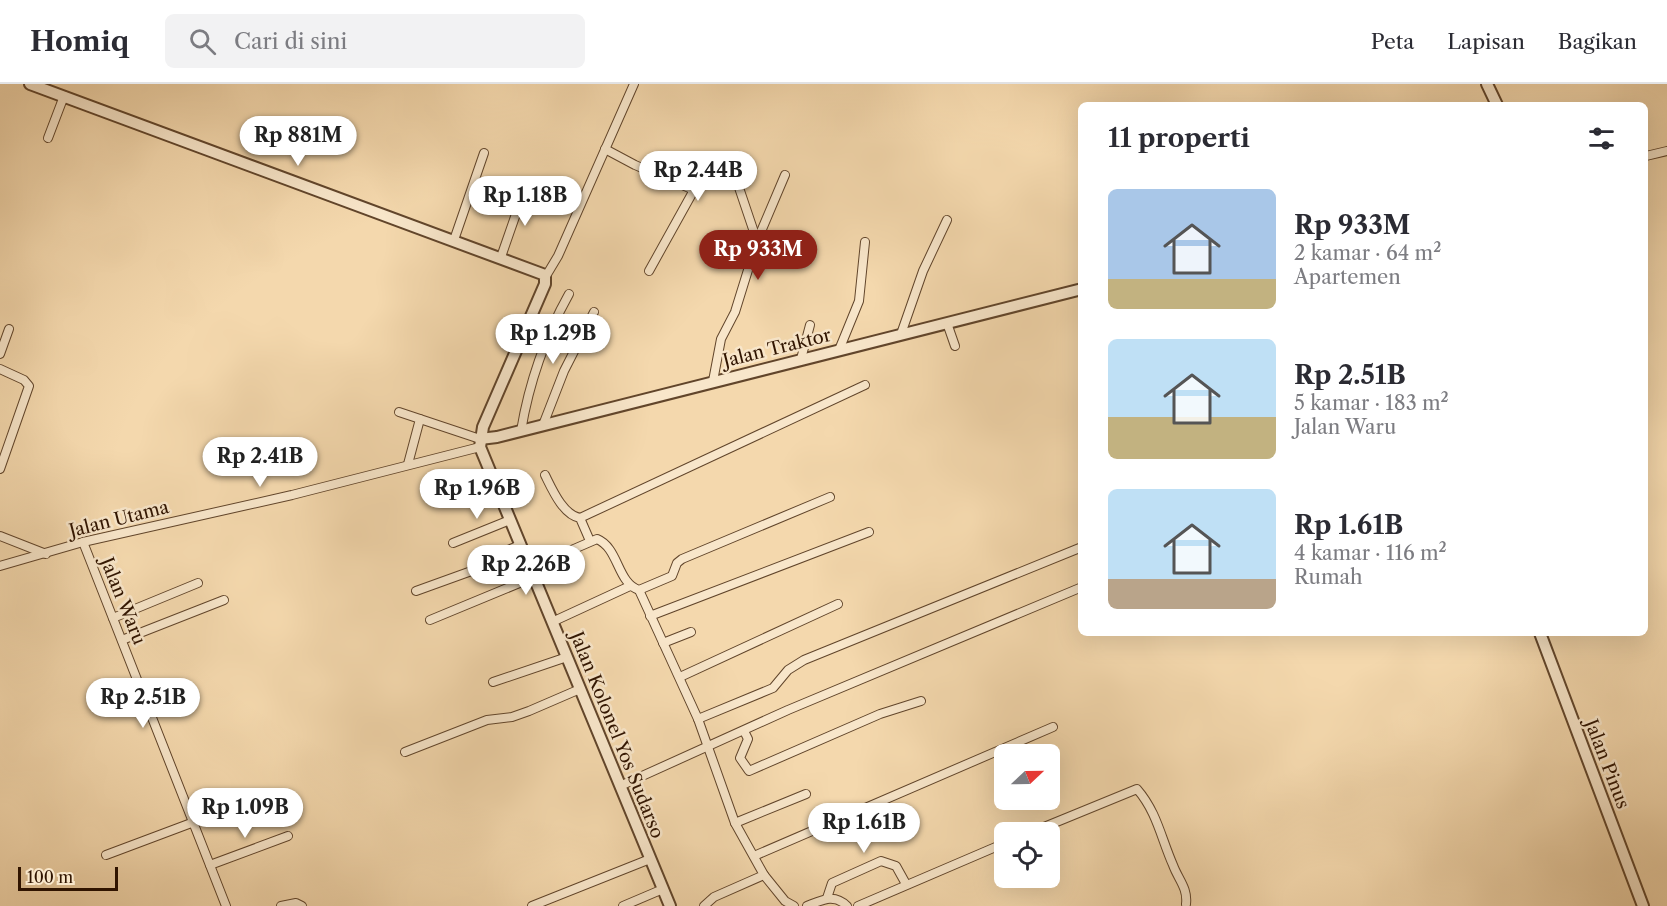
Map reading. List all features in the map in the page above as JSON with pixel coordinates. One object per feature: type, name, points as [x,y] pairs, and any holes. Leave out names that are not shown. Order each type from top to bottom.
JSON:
[{"type":"street","points":[[30,84],[501,257],[546,276]]},
{"type":"street","points":[[399,412],[480,443],[545,284],[546,276],[558,256],[634,84]]},
{"type":"street","points":[[1487,84],[1496,102]]},
{"type":"street","points":[[48,138],[63,96]]},
{"type":"street","points":[[605,149],[694,190]]},
{"type":"street","points":[[1648,156],[1667,151]]},
{"type":"street","points":[[453,240],[484,153]]},
{"type":"street","points":[[649,271],[706,170],[730,161],[757,241]]},
{"type":"street","points":[[713,381],[721,339],[735,312],[757,241],[785,175]]},
{"type":"street","points":[[501,257],[525,188]]},
{"type":"street","points":[[901,334],[922,272],[947,220]]},
{"type":"street","points":[[839,350],[859,301],[865,242]]},
{"type":"street","name":"Jalan Traktor","points":[[480,443],[713,381],[1078,290]]},
{"type":"street","points":[[521,431],[526,401],[540,361],[542,346],[569,294]]},
{"type":"street","points":[[543,425],[564,371],[594,312]]},
{"type":"street","points":[[948,323],[955,346]]},
{"type":"street","points":[[801,359],[810,325]]},
{"type":"street","points":[[0,354],[9,329]]},
{"type":"street","points":[[0,369],[24,380],[29,386],[0,469]]},
{"type":"street","points":[[545,475],[565,507],[573,516],[580,518],[865,385]]},
{"type":"street","points":[[408,464],[420,419]]},
{"type":"street","name":"Jalan Utama","points":[[0,566],[83,542],[292,495],[480,443]]},
{"type":"street","name":"Jalan Kolonel Yos Sudarso","points":[[480,443],[670,906]]},
{"type":"street","points":[[639,590],[672,576],[682,559],[830,497]]},
{"type":"street","points":[[580,518],[590,541]]},
{"type":"street","points":[[453,543],[510,520]]},
{"type":"street","points":[[650,616],[869,532]]},
{"type":"street","points":[[0,536],[46,554]]},
{"type":"street","points":[[430,620],[532,573],[590,541],[597,539],[608,544],[630,586],[639,590],[680,677],[698,719],[735,823],[765,875],[785,901],[794,906]]},
{"type":"street","name":"Jalan Waru","points":[[83,542],[226,906]]},
{"type":"street","points":[[416,591],[477,569],[484,560],[520,545]]},
{"type":"street","points":[[698,719],[774,688],[788,670],[804,660],[1078,549]]},
{"type":"street","points":[[113,618],[198,583]]},
{"type":"street","points":[[552,622],[630,586]]},
{"type":"street","points":[[620,786],[868,675],[1078,589]]},
{"type":"street","points":[[122,640],[224,600]]},
{"type":"street","points":[[680,677],[838,604]]},
{"type":"street","points":[[663,643],[691,632]]},
{"type":"street","name":"Jalan Pinus","points":[[1541,636],[1643,906]]},
{"type":"street","points":[[493,682],[567,657]]},
{"type":"street","points":[[405,752],[487,720],[512,717],[529,711],[580,689]]},
{"type":"street","points":[[744,731],[748,739],[740,758],[749,771],[880,714],[921,701]]},
{"type":"street","points":[[754,856],[1053,727]]},
{"type":"street","points":[[1056,822],[1137,789],[1156,815],[1172,863],[1186,891],[1185,905]]},
{"type":"street","points":[[189,808],[231,793]]},
{"type":"street","points":[[735,823],[806,794]]},
{"type":"street","points":[[106,855],[194,822]]},
{"type":"street","points":[[210,865],[288,836]]},
{"type":"street","points":[[858,906],[994,848]]},
{"type":"street","points":[[532,906],[650,859]]},
{"type":"street","points":[[826,898],[828,890],[836,880],[881,861],[896,866],[906,884]]},
{"type":"street","points":[[704,906],[714,897],[765,875]]},
{"type":"street","points":[[623,906],[663,889]]},
{"type":"street","points":[[807,906],[826,898],[840,900],[847,906]]},
{"type":"street","points":[[281,906],[296,903],[302,906]]}]
